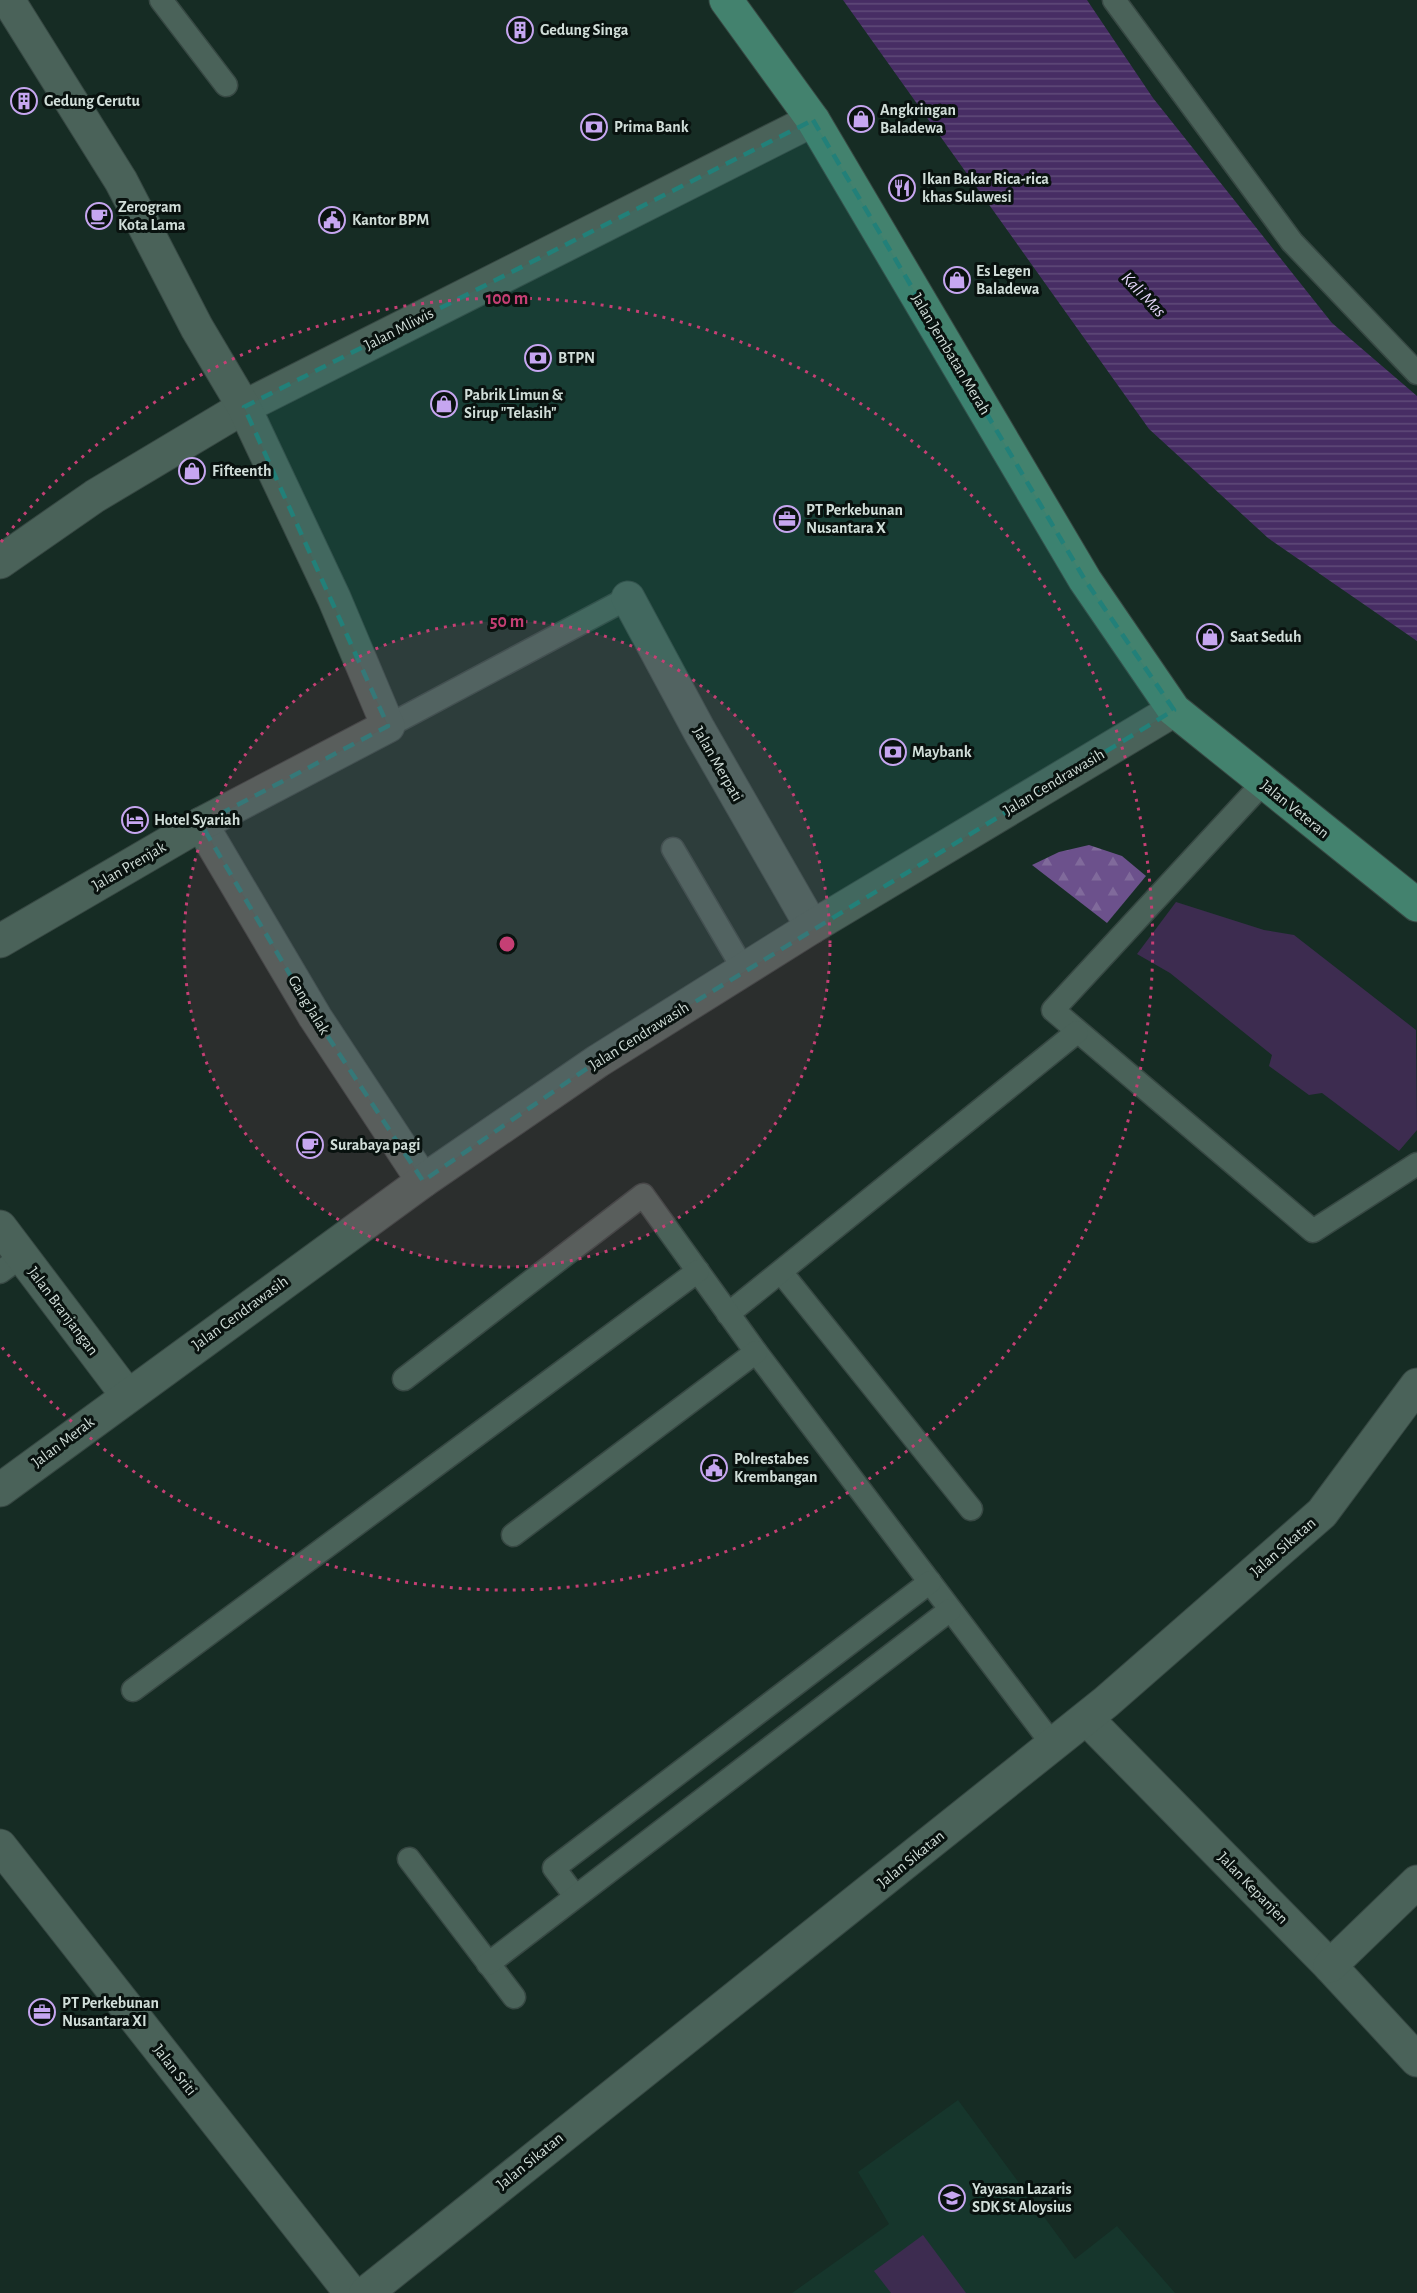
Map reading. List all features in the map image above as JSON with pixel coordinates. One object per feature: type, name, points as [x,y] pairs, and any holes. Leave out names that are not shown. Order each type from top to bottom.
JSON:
[{"type":"main road","name":"Jalan Jembatan Merah","points":[[726,0],[813,120],[1085,580],[1174,710]]},
{"type":"main road","name":"Jalan Veteran","points":[[1174,710],[1417,905]]},
{"type":"street","points":[[8,0],[121,182],[197,328],[244,407],[342,615],[388,726]]},
{"type":"street","name":"Jalan Mliwis","points":[[0,562],[95,496],[244,407],[813,120]]},
{"type":"street","name":"Jalan Merpati","points":[[628,598],[699,730],[812,927]]},
{"type":"street","name":"Jalan Cendrawasih","points":[[127,1395],[423,1181],[598,1061],[812,927],[1174,710]]},
{"type":"street","name":"Jalan Prenjak","points":[[0,941],[201,824],[388,726]]},
{"type":"street","name":"Gang Jalak","points":[[201,824],[315,1017],[423,1181]]},
{"type":"street","name":"Jalan Branjangan","points":[[0,1227],[11,1264],[127,1395]]},
{"type":"street","name":"Jalan Sikatan","points":[[366,2293],[1087,1719],[1322,1513],[1417,1385]]},
{"type":"street","name":"Jalan Merak","points":[[0,1490],[127,1395]]},
{"type":"street","name":"Jalan Kepanjen","points":[[1087,1719],[1330,1966],[1417,2060]]},
{"type":"street","name":"Jalan Sriti","points":[[0,1846],[351,2293]]},
{"type":"street","points":[[1330,1966],[1417,1882]]},
{"type":"lane","points":[[161,0],[226,85]]},
{"type":"lane","points":[[1114,0],[1292,242],[1417,373]]},
{"type":"lane","points":[[388,726],[628,598]]},
{"type":"lane","points":[[1263,783],[1053,1010],[1313,1231],[1417,1164]]},
{"type":"lane","points":[[673,849],[744,970]]},
{"type":"lane","points":[[729,1314],[1077,1032]]},
{"type":"lane","points":[[404,1379],[643,1195],[756,1352],[1053,1745]]},
{"type":"lane","points":[[133,1690],[698,1271]]},
{"type":"lane","points":[[781,1272],[971,1509]]},
{"type":"lane","points":[[513,1535],[756,1352]]},
{"type":"lane","points":[[575,1896],[554,1868],[930,1582]]},
{"type":"lane","points":[[488,1964],[950,1610]]},
{"type":"lane","points":[[409,1859],[514,1997]]},
{"type":"highlighted area","points":[[813,120],[1085,580],[1174,710],[598,1061],[423,1181],[315,1017],[201,824],[388,726],[244,407]]},
{"type":"shaded area","points":[[1176,902],[1264,930],[1294,935],[1416,1030],[1417,1130],[1399,1151],[1322,1093],[1309,1095],[1269,1066],[1272,1055],[1170,973],[1137,954]]},
{"type":"shaded area","name":"Yayasan Lazaris SDK St Aloysius","points":[[958,2100],[1075,2259],[1117,2226],[1175,2293],[792,2293],[889,2224],[858,2172]]},
{"type":"shaded area","points":[[923,2235],[966,2293],[891,2293],[874,2271]]},
{"type":"green space","points":[[1089,845],[1122,856],[1146,876],[1107,923],[1032,865],[1059,852]]},
{"type":"water","name":"Kali Mas","points":[[843,0],[1087,0],[1153,98],[1332,323],[1417,396],[1417,641],[1268,538],[1149,429]]},
{"type":"place","name":"Gedung Singa","points":[[520,30]]},
{"type":"place","name":"Gedung Cerutu","points":[[24,101]]},
{"type":"place","name":"Angkringan Baladewa","points":[[861,119]]},
{"type":"place","name":"Prima Bank","points":[[594,127]]},
{"type":"place","name":"Ikan Bakar Rica-rica khas Sulawesi","points":[[902,188]]},
{"type":"place","name":"Zerogram Kota Lama","points":[[99,216]]},
{"type":"place","name":"Kantor BPM","points":[[332,220]]},
{"type":"place","name":"Es Legen Baladewa","points":[[957,280]]},
{"type":"place","name":"BTPN","points":[[538,358]]},
{"type":"place","name":"Pabrik Limun & Sirup \"Telasih\"","points":[[444,404]]},
{"type":"place","name":"Fifteenth","points":[[192,471]]},
{"type":"place","name":"PT Perkebunan Nusantara X","points":[[787,519]]},
{"type":"place","name":"Saat Seduh","points":[[1210,637]]},
{"type":"place","name":"Maybank","points":[[893,752]]},
{"type":"place","name":"Hotel Syariah","points":[[135,820]]},
{"type":"place","name":"Surabaya pagi","points":[[310,1145]]},
{"type":"place","name":"Polrestabes Krembangan","points":[[714,1468]]},
{"type":"place","name":"PT Perkebunan Nusantara XI","points":[[42,2012]]},
{"type":"place","name":"Yayasan Lazaris SDK St Aloysius","points":[[952,2198]]}]
